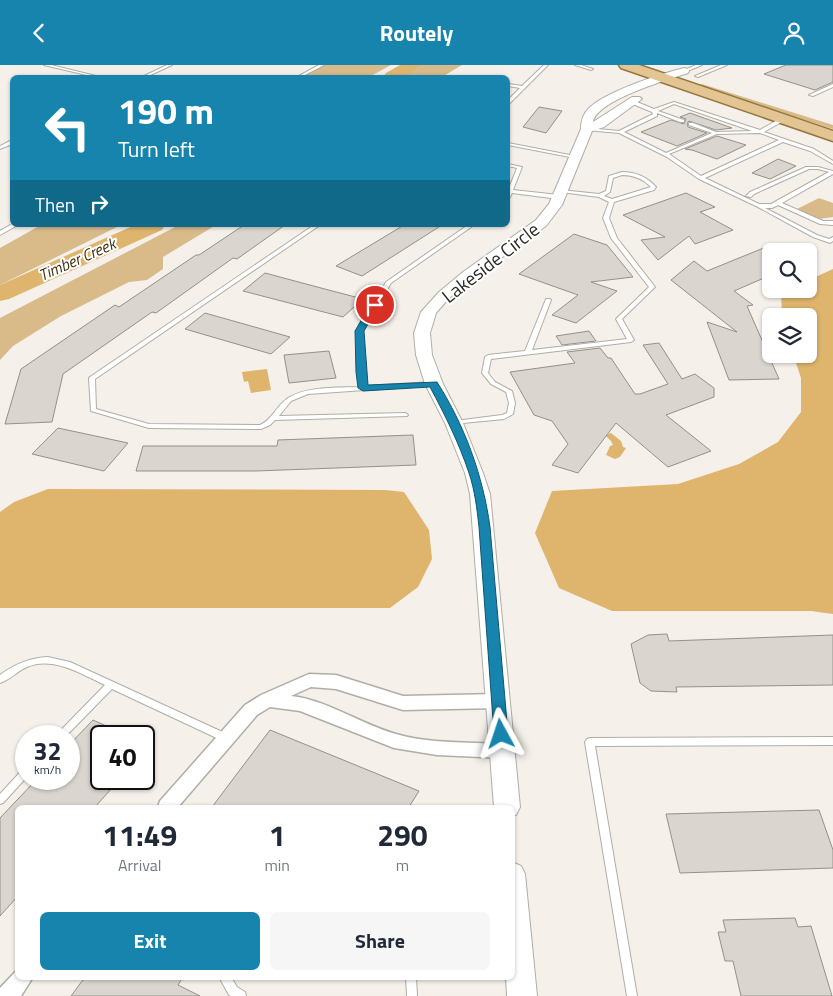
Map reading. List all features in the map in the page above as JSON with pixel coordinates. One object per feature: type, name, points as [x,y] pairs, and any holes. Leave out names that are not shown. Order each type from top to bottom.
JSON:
[{"type":"main road","points":[[626,65],[680,77],[783,119],[833,136]]},
{"type":"main road","points":[[680,77],[699,70],[815,115]]},
{"type":"street","name":"Lakeside Circle","points":[[507,805],[480,494],[474,473],[454,423],[434,384],[424,355],[422,333],[429,313],[444,295],[468,275],[541,223],[555,205],[587,129],[588,116],[612,97],[664,72]]},
{"type":"street","points":[[587,129],[600,124],[630,101],[680,77]]},
{"type":"street","points":[[168,805],[251,710],[267,700],[309,680],[336,682],[403,703],[498,701]]},
{"type":"street","points":[[267,700],[302,704],[394,741],[437,748],[503,751]]},
{"type":"street","points":[[515,911],[522,996]]},
{"type":"street","points":[[7,996],[20,980]]},
{"type":"lane","points":[[46,65],[89,75]]},
{"type":"lane","points":[[148,75],[170,65]]},
{"type":"lane","points":[[303,75],[322,65]]},
{"type":"lane","points":[[510,100],[546,65]]},
{"type":"lane","points":[[577,65],[591,69]]},
{"type":"lane","points":[[699,70],[725,65]]},
{"type":"lane","points":[[510,85],[524,87]]},
{"type":"lane","points":[[811,95],[833,85]]},
{"type":"lane","points":[[630,101],[682,121]]},
{"type":"lane","points":[[654,111],[674,103],[812,150],[833,163]]},
{"type":"lane","points":[[620,132],[655,115],[654,111]]},
{"type":"lane","points":[[691,124],[716,133],[760,132],[783,119]]},
{"type":"lane","points":[[587,129],[620,132],[666,154],[701,178],[746,197],[758,206],[815,236],[832,241]]},
{"type":"lane","points":[[666,154],[716,133]]},
{"type":"lane","points":[[701,178],[783,140]]},
{"type":"lane","points":[[510,144],[576,157]]},
{"type":"lane","points":[[510,165],[520,167],[510,191]]},
{"type":"lane","points":[[746,197],[758,195],[802,173],[803,170],[808,168],[818,168],[833,172]]},
{"type":"lane","points":[[758,206],[772,206],[833,172]]},
{"type":"lane","points":[[510,193],[600,196],[612,201],[654,187],[650,182],[632,174],[616,174],[611,177],[608,192],[600,196]]},
{"type":"lane","points":[[454,423],[504,417],[510,414],[512,403],[509,391],[493,383],[485,373],[488,357],[631,340],[619,319],[652,287],[614,238],[606,218],[612,201]]},
{"type":"lane","points":[[778,203],[822,223],[833,223]]},
{"type":"lane","points":[[0,233],[11,227]]},
{"type":"lane","points":[[314,227],[92,378],[90,382],[93,410],[149,426],[261,427],[268,424],[290,400],[307,392],[434,384]]},
{"type":"lane","points":[[363,388],[360,331],[389,282],[468,227]]},
{"type":"lane","points":[[528,352],[548,300]]},
{"type":"lane","points":[[274,418],[405,415]]},
{"type":"lane","points":[[0,680],[15,668],[51,659],[67,664],[226,738]]},
{"type":"lane","points":[[72,725],[111,684]]},
{"type":"lane","points":[[632,996],[590,742],[833,741]]},
{"type":"lane","points":[[0,800],[15,784]]},
{"type":"lane","points":[[226,980],[233,991],[241,996]]},
{"type":"lane","points":[[412,980],[412,996]]},
{"type":"shaded area","points":[[324,65],[391,65],[373,75],[306,75]]},
{"type":"shaded area","points":[[418,65],[462,65],[445,75],[401,75]]},
{"type":"shaded area","points":[[702,84],[833,125],[833,129],[697,86]]},
{"type":"shaded area","points":[[819,198],[833,203],[833,217],[819,219],[797,209]]},
{"type":"shaded area","points":[[37,227],[117,227],[0,285],[0,248]]},
{"type":"shaded area","points":[[175,227],[213,227],[163,257],[163,269],[147,280],[129,282],[61,316],[13,346],[0,360],[0,318]]},
{"type":"shaded area","points":[[833,269],[833,614],[811,611],[612,611],[559,588],[535,533],[552,491],[678,484],[739,464],[778,442],[801,412],[801,378],[796,363],[817,363],[817,308],[782,308],[781,298],[817,298],[817,276]]},
{"type":"shaded area","points":[[267,369],[271,390],[251,393],[248,381],[244,382],[242,372]]},
{"type":"shaded area","points":[[611,433],[626,448],[620,457],[615,459],[606,455],[610,446],[613,445],[605,435]]},
{"type":"shaded area","points":[[48,489],[386,490],[404,492],[429,530],[432,559],[418,587],[390,608],[0,608],[0,512],[14,502]]},
{"type":"building","points":[[786,65],[833,65],[833,82],[815,90],[764,74]]},
{"type":"building","points":[[539,107],[562,111],[546,133],[523,127]]},
{"type":"building","points":[[690,113],[732,128],[716,130],[689,121],[687,123],[688,127],[707,133],[677,146],[641,132],[671,120],[684,124],[686,119],[680,117]]},
{"type":"building","points":[[717,136],[746,145],[717,159],[685,149]]},
{"type":"building","points":[[778,159],[796,166],[770,179],[752,173]]},
{"type":"building","points":[[686,193],[715,207],[700,212],[733,230],[695,244],[689,236],[658,260],[641,240],[665,237],[623,215]]},
{"type":"building","points":[[241,227],[282,227],[237,259],[233,258],[156,313],[152,312],[63,374],[52,422],[5,424],[21,369],[115,305],[119,307],[196,255],[199,255]]},
{"type":"building","points":[[401,227],[439,227],[362,276],[336,266]]},
{"type":"building","points":[[574,234],[607,245],[633,277],[591,282],[617,291],[576,323],[552,315],[578,295],[519,274]]},
{"type":"building","points":[[762,249],[762,279],[734,291],[753,305],[747,306],[762,340],[762,363],[772,363],[779,379],[729,380],[707,322],[737,332],[671,280],[694,261],[707,271]]},
{"type":"building","points":[[265,273],[363,299],[343,317],[243,291]]},
{"type":"building","points":[[205,313],[290,337],[271,354],[185,329]]},
{"type":"building","points":[[589,331],[596,341],[562,345],[556,336]]},
{"type":"building","points":[[659,343],[682,379],[695,374],[714,388],[714,397],[666,415],[711,451],[668,467],[616,423],[578,473],[552,465],[568,444],[552,421],[534,415],[510,372],[575,363],[567,352],[600,348],[608,358],[611,358],[635,394],[640,394],[668,384],[643,345]]},
{"type":"building","points":[[329,351],[336,378],[289,383],[284,355]]},
{"type":"building","points":[[58,428],[128,443],[104,471],[32,454]]},
{"type":"building","points":[[413,435],[416,465],[256,471],[136,471],[143,446],[277,446],[278,440]]},
{"type":"building","points":[[667,634],[669,641],[833,635],[833,685],[676,687],[677,692],[651,691],[640,683],[631,644],[648,635]]},
{"type":"building","points":[[93,720],[104,725],[90,725],[90,790],[110,790],[97,805],[15,805],[15,899],[0,916],[0,818],[27,790],[80,790],[80,734]]},
{"type":"building","points":[[270,730],[419,791],[410,805],[214,805]]},
{"type":"building","points":[[819,810],[833,850],[833,868],[680,873],[666,814]]},
{"type":"building","points":[[795,918],[798,927],[811,926],[832,996],[741,996],[733,961],[725,961],[718,932],[726,932],[723,920]]},
{"type":"building","points":[[83,980],[181,980],[178,985],[200,996],[71,996]]},
{"type":"waterway","name":"Timber Creek","points":[[395,75],[412,65]]},
{"type":"waterway","name":"Timber Creek","points":[[0,294],[150,227]]},
{"type":"route","points":[[375,305],[360,331],[363,388],[434,384],[454,423],[474,473],[480,494],[484,527],[501,734]]}]
